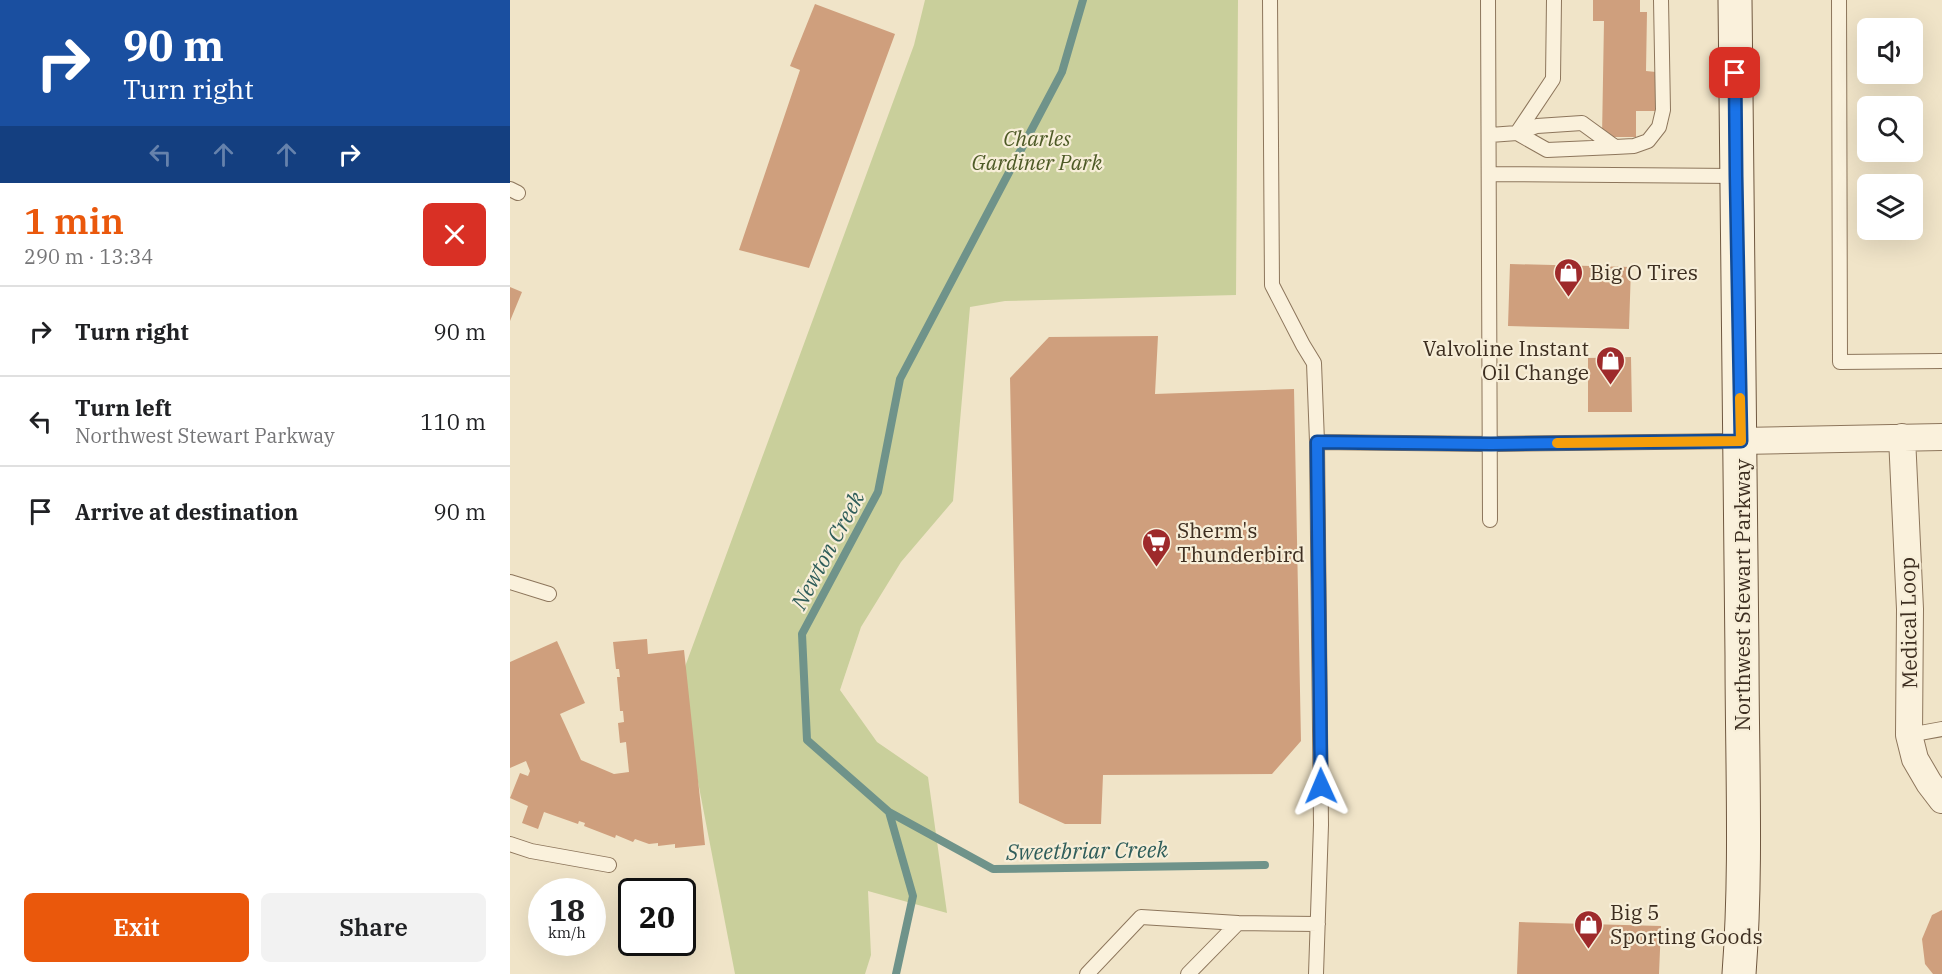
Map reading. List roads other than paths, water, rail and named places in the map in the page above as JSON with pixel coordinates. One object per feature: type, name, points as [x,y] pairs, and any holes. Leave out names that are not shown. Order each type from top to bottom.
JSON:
[{"type":"main road","name":"Northwest Stewart Parkway","points":[[1735,0],[1741,441],[1743,894],[1739,974]]},
{"type":"street","name":"Medical Loop","points":[[1902,437],[1910,609],[1909,735],[1915,759],[1942,800]]},
{"type":"street","points":[[1741,441],[1942,437]]},
{"type":"lane","points":[[1270,0],[1272,285],[1314,363],[1321,816],[1316,974]]},
{"type":"lane","points":[[1488,0],[1490,520]]},
{"type":"lane","points":[[1517,133],[1553,79],[1554,0]]},
{"type":"lane","points":[[1517,133],[1547,150],[1634,146],[1648,141],[1659,127],[1662,110],[1661,0]]},
{"type":"lane","points":[[1839,0],[1840,362],[1942,361]]},
{"type":"lane","points":[[1490,135],[1517,133],[1537,126],[1582,123],[1615,147]]},
{"type":"lane","points":[[1490,174],[1736,176]]},
{"type":"lane","points":[[1317,442],[1491,444],[1741,441]]},
{"type":"lane","points":[[510,582],[549,594]]},
{"type":"lane","points":[[1909,735],[1942,729]]},
{"type":"lane","points":[[510,844],[531,852],[609,865]]},
{"type":"lane","points":[[1087,974],[1141,917],[1238,923],[1318,924]]},
{"type":"lane","points":[[1188,974],[1238,923]]},
{"type":"waterway","name":"Newton Creek","points":[[896,974],[913,896],[889,812],[807,740],[802,634],[878,492],[900,379],[1062,72],[1083,0]]},
{"type":"waterway","name":"Sweetbriar Creek","points":[[889,812],[993,869],[1265,865]]},
{"type":"place","name":"Big O Tires","points":[[1569,298]]},
{"type":"place","name":"Valvoline Instant Oil Change","points":[[1610,386]]},
{"type":"place","name":"Sherm's Thunderbird","points":[[1156,568]]},
{"type":"place","name":"Big 5 Sporting Goods","points":[[1589,950]]},
{"type":"park label","name":"Charles Gardiner Park","points":[[1037,150]]}]
